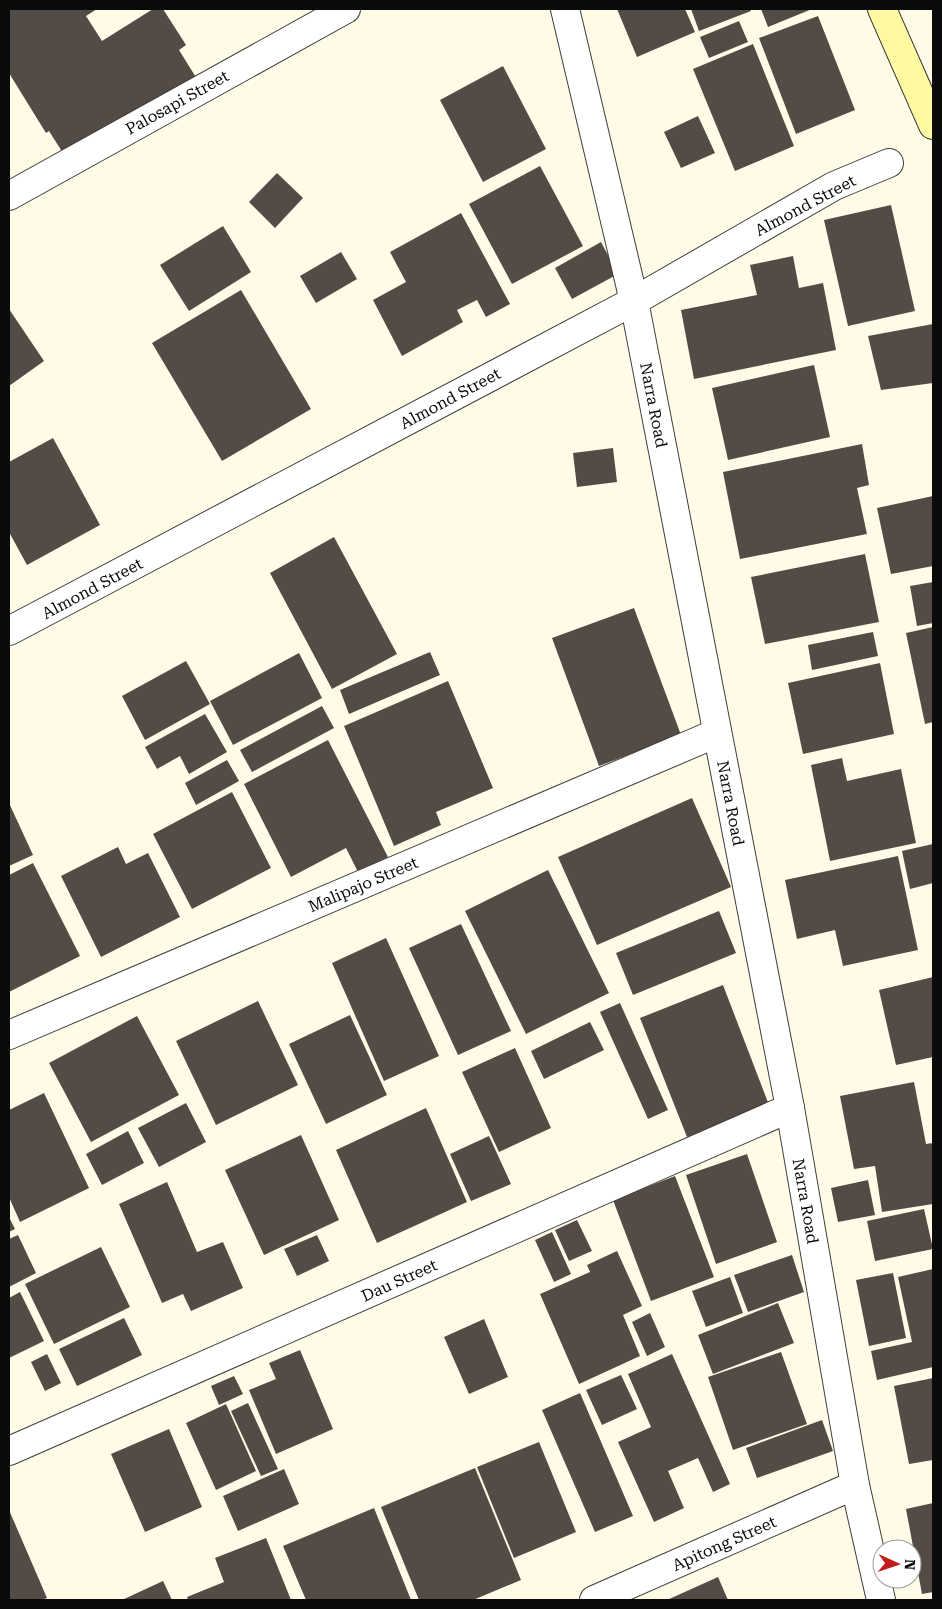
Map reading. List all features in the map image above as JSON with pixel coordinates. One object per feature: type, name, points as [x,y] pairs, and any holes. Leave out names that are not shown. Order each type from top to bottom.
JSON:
[{"type":"street","name":"Palosapi Street","points":[[9,196],[346,9]]},
{"type":"street","name":"Narra Road","points":[[566,9],[634,301],[790,1108],[855,1485],[881,1600]]},
{"type":"street","points":[[882,9],[933,125]]},
{"type":"street","name":"Almond Street","points":[[9,631],[634,301],[834,186],[889,163]]},
{"type":"street","name":"Malipajo Street","points":[[9,1035],[717,732]]},
{"type":"street","name":"Dau Street","points":[[9,1452],[790,1108]]},
{"type":"street","name":"Apitong Street","points":[[594,1600],[855,1485]]},
{"type":"building","points":[[9,9],[97,9],[86,16],[102,41],[153,9],[163,9],[186,45],[179,50],[197,79],[68,161],[49,131],[46,133],[9,73]]},
{"type":"building","points":[[617,9],[685,9],[695,32],[637,57]]},
{"type":"building","points":[[691,9],[750,9],[751,11],[699,31]]},
{"type":"building","points":[[761,9],[812,9],[768,27]]},
{"type":"building","points":[[818,16],[855,110],[796,134],[759,38]]},
{"type":"building","points":[[739,21],[748,42],[709,58],[700,37]]},
{"type":"building","points":[[753,44],[794,146],[735,171],[693,69]]},
{"type":"building","points":[[503,66],[546,149],[483,182],[440,100]]},
{"type":"building","points":[[698,116],[715,153],[681,168],[664,132]]},
{"type":"building","points":[[540,166],[583,246],[512,284],[469,204]]},
{"type":"building","points":[[277,173],[303,198],[275,228],[249,202]]},
{"type":"building","points":[[891,205],[915,311],[848,326],[824,220]]},
{"type":"building","points":[[461,213],[510,304],[486,317],[477,300],[457,310],[463,322],[402,356],[373,300],[406,282],[390,252]]},
{"type":"building","points":[[223,226],[251,272],[189,311],[160,265]]},
{"type":"building","points":[[601,242],[618,274],[572,299],[555,268]]},
{"type":"building","points":[[341,252],[357,279],[316,303],[300,276]]},
{"type":"building","points":[[793,256],[799,288],[823,283],[836,350],[694,379],[681,310],[757,295],[750,265]]},
{"type":"building","points":[[241,290],[311,409],[222,461],[152,343]]},
{"type":"building","points":[[9,309],[44,361],[9,386]]},
{"type":"building","points":[[933,324],[933,383],[881,390],[868,336]]},
{"type":"building","points":[[814,365],[830,437],[728,460],[712,388]]},
{"type":"building","points":[[53,438],[100,525],[27,565],[9,532],[9,462]]},
{"type":"building","points":[[862,444],[869,485],[857,488],[867,534],[740,559],[723,472]]},
{"type":"building","points":[[613,448],[617,482],[577,487],[573,453]]},
{"type":"building","points":[[933,496],[933,566],[891,574],[877,508]]},
{"type":"building","points":[[334,537],[397,654],[332,689],[270,573]]},
{"type":"building","points":[[865,554],[879,622],[765,644],[751,577]]},
{"type":"building","points":[[933,582],[933,623],[917,626],[910,586]]},
{"type":"building","points":[[634,608],[681,735],[599,766],[552,638]]},
{"type":"building","points":[[933,627],[933,722],[925,724],[906,633]]},
{"type":"building","points":[[873,632],[878,656],[812,670],[808,645]]},
{"type":"building","points":[[430,652],[440,675],[349,714],[340,690]]},
{"type":"building","points":[[299,653],[322,698],[233,745],[210,701]]},
{"type":"building","points":[[186,661],[210,704],[145,740],[122,696]]},
{"type":"building","points":[[880,663],[894,734],[803,754],[788,683]]},
{"type":"building","points":[[448,681],[493,788],[436,812],[441,825],[394,846],[344,726]]},
{"type":"building","points":[[322,706],[334,728],[252,772],[240,750]]},
{"type":"building","points":[[205,714],[227,752],[189,774],[180,756],[157,769],[145,747]]},
{"type":"building","points":[[328,740],[388,857],[358,872],[346,848],[291,877],[244,784]]},
{"type":"building","points":[[842,758],[847,781],[901,769],[916,843],[830,861],[811,765]]},
{"type":"building","points":[[227,760],[239,781],[196,805],[185,783]]},
{"type":"building","points":[[232,792],[271,868],[192,909],[153,834]]},
{"type":"building","points":[[692,798],[731,887],[597,945],[558,857]]},
{"type":"building","points":[[9,803],[33,855],[9,866]]},
{"type":"building","points":[[933,844],[933,883],[910,889],[902,851]]},
{"type":"building","points":[[118,847],[126,864],[148,853],[180,917],[101,957],[61,876]]},
{"type":"building","points":[[898,856],[918,950],[843,966],[835,930],[797,939],[785,880]]},
{"type":"building","points":[[33,863],[80,956],[9,992],[9,875]]},
{"type":"building","points":[[548,870],[609,993],[526,1034],[465,911]]},
{"type":"building","points":[[719,911],[736,953],[633,995],[616,953]]},
{"type":"building","points":[[461,924],[511,1031],[458,1055],[409,948]]},
{"type":"building","points":[[386,938],[439,1056],[384,1081],[332,963]]},
{"type":"building","points":[[933,977],[933,1057],[896,1065],[879,990]]},
{"type":"building","points":[[723,985],[769,1105],[687,1137],[640,1018]]},
{"type":"building","points":[[258,1001],[298,1085],[216,1125],[176,1041]]},
{"type":"building","points":[[620,1003],[668,1110],[648,1119],[600,1012]]},
{"type":"building","points":[[350,1015],[387,1095],[326,1124],[289,1044]]},
{"type":"building","points":[[137,1016],[179,1095],[91,1142],[49,1063]]},
{"type":"building","points":[[590,1022],[604,1050],[544,1079],[531,1051]]},
{"type":"building","points":[[515,1048],[551,1128],[499,1152],[462,1072]]},
{"type":"building","points":[[914,1082],[926,1144],[933,1143],[933,1204],[882,1212],[875,1166],[854,1169],[840,1096]]},
{"type":"building","points":[[44,1093],[89,1188],[20,1222],[9,1197],[9,1110]]},
{"type":"building","points":[[186,1103],[206,1142],[159,1167],[138,1128]]},
{"type":"building","points":[[426,1108],[467,1202],[377,1243],[336,1150]]},
{"type":"building","points":[[128,1131],[144,1163],[102,1185],[86,1154]]},
{"type":"building","points":[[301,1135],[339,1220],[264,1255],[225,1170]]},
{"type":"building","points":[[489,1136],[511,1184],[471,1201],[450,1154]]},
{"type":"building","points":[[747,1154],[777,1242],[716,1264],[686,1175]]},
{"type":"building","points":[[675,1176],[714,1277],[651,1301],[613,1200]]},
{"type":"building","points":[[868,1180],[875,1215],[838,1222],[831,1188]]},
{"type":"building","points":[[167,1182],[197,1252],[223,1242],[243,1288],[191,1311],[183,1294],[162,1303],[119,1204]]},
{"type":"building","points":[[924,1209],[933,1249],[875,1261],[867,1221]]},
{"type":"building","points":[[9,1217],[15,1229],[9,1232]]},
{"type":"building","points":[[577,1220],[592,1251],[569,1261],[555,1230]]},
{"type":"building","points":[[552,1232],[571,1274],[554,1282],[535,1240]]},
{"type":"building","points":[[18,1235],[36,1273],[9,1287],[9,1239]]},
{"type":"building","points":[[317,1235],[329,1261],[297,1276],[284,1249]]},
{"type":"building","points":[[101,1247],[130,1307],[54,1344],[25,1284]]},
{"type":"building","points":[[617,1251],[642,1306],[623,1315],[640,1356],[579,1384],[540,1294],[590,1272],[587,1265]]},
{"type":"building","points":[[792,1255],[804,1292],[748,1312],[734,1275]]},
{"type":"building","points":[[933,1269],[933,1367],[877,1380],[871,1351],[912,1342],[898,1277]]},
{"type":"building","points":[[893,1273],[906,1338],[869,1346],[856,1280]]},
{"type":"building","points":[[730,1277],[743,1313],[706,1327],[692,1291]]},
{"type":"building","points":[[20,1292],[44,1341],[9,1358],[9,1298]]},
{"type":"building","points":[[778,1303],[794,1343],[713,1374],[698,1335]]},
{"type":"building","points":[[650,1313],[665,1347],[647,1356],[632,1322]]},
{"type":"building","points":[[124,1318],[142,1355],[77,1386],[59,1349]]},
{"type":"building","points":[[484,1319],[508,1377],[469,1394],[444,1337]]},
{"type":"building","points":[[300,1350],[333,1429],[276,1454],[249,1390],[276,1379],[269,1363]]},
{"type":"building","points":[[781,1352],[807,1424],[733,1450],[708,1377]]},
{"type":"building","points":[[47,1354],[61,1383],[45,1391],[31,1362]]},
{"type":"building","points":[[672,1354],[730,1484],[713,1492],[698,1458],[668,1471],[684,1508],[654,1522],[618,1442],[651,1427],[628,1374]]},
{"type":"building","points":[[621,1375],[637,1409],[602,1425],[586,1390]]},
{"type":"building","points":[[234,1376],[243,1394],[219,1405],[211,1386]]},
{"type":"building","points":[[933,1378],[933,1460],[909,1464],[894,1386]]},
{"type":"building","points":[[580,1393],[633,1516],[595,1532],[542,1410]]},
{"type":"building","points":[[248,1403],[278,1469],[261,1476],[231,1411]]},
{"type":"building","points":[[226,1404],[256,1471],[216,1490],[186,1423]]},
{"type":"building","points":[[822,1420],[833,1451],[757,1478],[746,1448]]},
{"type":"building","points":[[169,1429],[202,1507],[145,1532],[111,1454]]},
{"type":"building","points":[[539,1442],[576,1532],[514,1558],[477,1467]]},
{"type":"building","points":[[475,1468],[521,1580],[473,1600],[419,1600],[381,1507]]},
{"type":"building","points":[[284,1469],[299,1504],[238,1531],[223,1496]]},
{"type":"building","points":[[933,1503],[933,1592],[922,1594],[922,1539],[912,1539],[906,1509]]},
{"type":"building","points":[[374,1508],[411,1600],[306,1600],[283,1546]]},
{"type":"building","points":[[9,1510],[47,1598],[41,1600],[9,1600]]},
{"type":"building","points":[[266,1538],[291,1600],[188,1600],[187,1597],[224,1582],[215,1558]]},
{"type":"building","points":[[718,1577],[728,1600],[667,1600]]},
{"type":"building","points":[[163,1581],[172,1600],[122,1600]]}]
